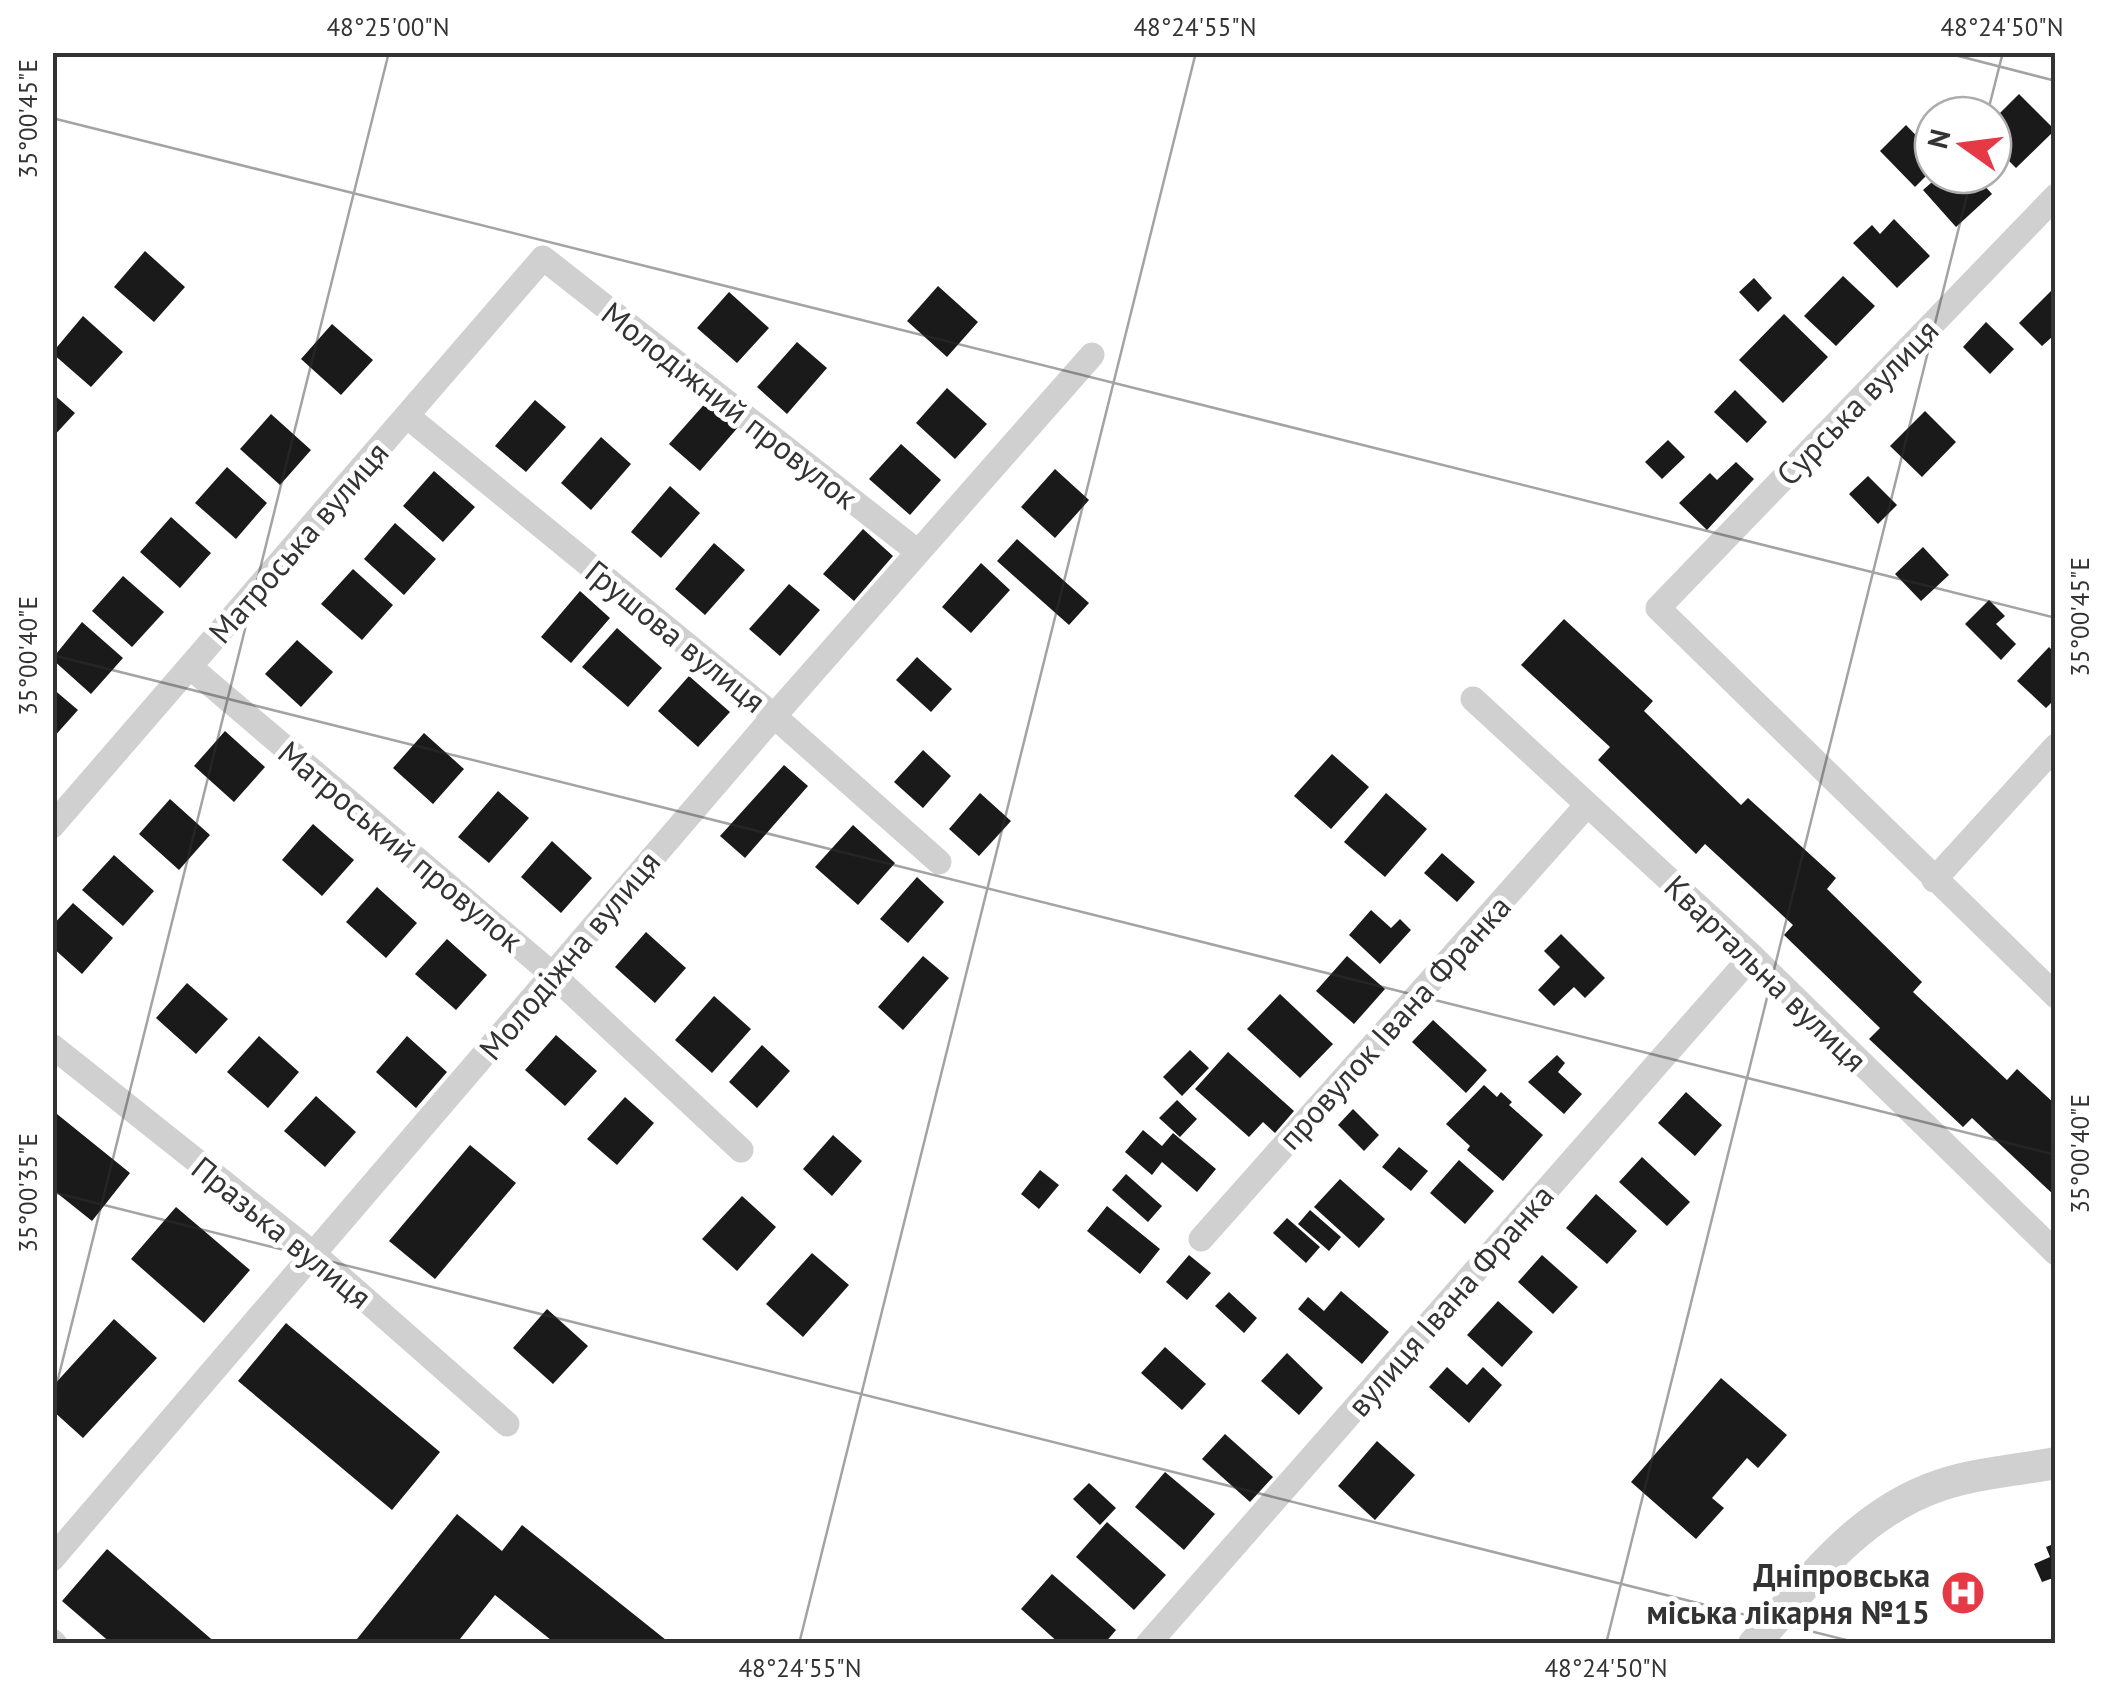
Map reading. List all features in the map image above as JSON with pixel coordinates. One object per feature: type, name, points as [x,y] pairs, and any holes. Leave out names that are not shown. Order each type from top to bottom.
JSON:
[{"type":"street","name":"Сурська вулиця","points":[[1934,880],[1658,608],[2056,196]]},
{"type":"street","name":"Матроська вулиця","points":[[52,826],[543,258]]},
{"type":"street","name":"Молодіжний провулок","points":[[543,258],[918,552]]},
{"type":"street","name":"Молодіжна вулиця","points":[[52,1559],[774,716],[1092,356]]},
{"type":"street","name":"Грушова вулиця","points":[[407,416],[774,716],[939,862]]},
{"type":"street","name":"Матроський провулок","points":[[190,668],[552,974],[742,1150]]},
{"type":"street","name":"Квартальна вулиця","points":[[1473,698],[1752,956],[2056,1253]]},
{"type":"street","points":[[2056,746],[1934,880],[2056,996]]},
{"type":"street","name":"провулок Івана Франка","points":[[1202,1239],[1587,806]]},
{"type":"street","name":"вулиця Івана Франка","points":[[1148,1644],[1752,956]]},
{"type":"street","name":"Празька вулиця","points":[[52,1046],[315,1255],[507,1424]]},
{"type":"street","points":[[1754,1644],[1833,1554],[1882,1512],[1942,1485],[2056,1463]]},
{"type":"building","points":[[2019,94],[2055,130],[2016,168],[2013,165],[2013,100]]},
{"type":"building","points":[[1906,125],[1913,132],[1913,185],[1880,151]]},
{"type":"building","points":[[1927,195],[1991,195],[1956,227]]},
{"type":"building","points":[[1894,219],[1930,256],[1897,288],[1853,243],[1872,225],[1880,234]]},
{"type":"building","points":[[145,251],[185,287],[154,322],[114,287]]},
{"type":"building","points":[[1843,276],[1875,306],[1836,346],[1804,316]]},
{"type":"building","points":[[1754,278],[1772,298],[1758,312],[1739,292]]},
{"type":"building","points":[[938,286],[978,322],[947,357],[907,321]]},
{"type":"building","points":[[2056,286],[2056,341],[2052,337],[2042,346],[2019,323]]},
{"type":"building","points":[[729,292],[769,328],[737,363],[697,328]]},
{"type":"building","points":[[1784,314],[1828,357],[1783,403],[1739,360]]},
{"type":"building","points":[[83,316],[123,352],[91,387],[52,353]]},
{"type":"building","points":[[1986,322],[2014,349],[1990,374],[1963,347]]},
{"type":"building","points":[[332,324],[373,360],[341,395],[301,359]]},
{"type":"building","points":[[797,342],[827,368],[787,414],[757,387]]},
{"type":"building","points":[[947,388],[987,424],[955,459],[916,423]]},
{"type":"building","points":[[1735,390],[1767,422],[1747,443],[1714,412]]},
{"type":"building","points":[[52,393],[75,413],[52,438]]},
{"type":"building","points":[[709,399],[740,425],[700,471],[669,444]]},
{"type":"building","points":[[535,400],[566,427],[526,472],[495,446]]},
{"type":"building","points":[[1925,411],[1956,442],[1922,477],[1890,446]]},
{"type":"building","points":[[271,414],[311,450],[280,485],[240,449]]},
{"type":"building","points":[[601,437],[631,464],[591,510],[561,483]]},
{"type":"building","points":[[1668,440],[1685,457],[1662,479],[1645,462]]},
{"type":"building","points":[[901,444],[941,480],[910,515],[869,479]]},
{"type":"building","points":[[1736,462],[1754,479],[1707,530],[1679,503],[1710,473],[1717,480]]},
{"type":"building","points":[[227,467],[267,503],[236,539],[195,503]]},
{"type":"building","points":[[1055,469],[1089,500],[1055,538],[1021,507]]},
{"type":"building","points":[[434,471],[475,507],[443,542],[403,506]]},
{"type":"building","points":[[1868,476],[1897,505],[1878,524],[1849,494]]},
{"type":"building","points":[[670,486],[700,513],[661,558],[631,532]]},
{"type":"building","points":[[171,517],[211,553],[180,588],[140,552]]},
{"type":"building","points":[[395,523],[436,559],[404,595],[364,559]]},
{"type":"building","points":[[863,529],[893,556],[854,601],[823,574]]},
{"type":"building","points":[[1017,539],[1089,603],[1069,625],[997,561]]},
{"type":"building","points":[[714,543],[745,570],[705,615],[675,589]]},
{"type":"building","points":[[1923,547],[1949,575],[1921,601],[1895,574]]},
{"type":"building","points":[[981,563],[1010,590],[971,633],[942,607]]},
{"type":"building","points":[[353,569],[393,605],[362,640],[321,604]]},
{"type":"building","points":[[123,576],[164,612],[132,647],[92,611]]},
{"type":"building","points":[[789,584],[820,610],[780,656],[749,629]]},
{"type":"building","points":[[580,591],[610,618],[571,663],[541,637]]},
{"type":"building","points":[[1989,600],[2005,616],[1996,624],[2016,644],[2001,660],[1965,624]]},
{"type":"building","points":[[1564,619],[1653,701],[1644,711],[1741,805],[1748,798],[1836,878],[1827,889],[1922,982],[1913,992],[2007,1080],[2017,1069],[2056,1105],[2056,1197],[1972,1118],[1963,1127],[1869,1039],[1880,1028],[1784,935],[1793,925],[1705,844],[1696,854],[1598,760],[1610,747],[1521,665]]},
{"type":"building","points":[[82,622],[123,658],[91,694],[52,659]]},
{"type":"building","points":[[617,628],[662,668],[628,707],[582,667]]},
{"type":"building","points":[[297,640],[333,672],[301,707],[265,674]]},
{"type":"building","points":[[2049,647],[2056,654],[2056,698],[2046,708],[2017,681]]},
{"type":"building","points":[[917,657],[952,689],[931,712],[896,680]]},
{"type":"building","points":[[689,676],[730,712],[698,747],[658,711]]},
{"type":"building","points":[[52,688],[78,710],[52,739]]},
{"type":"building","points":[[225,731],[265,767],[234,802],[194,766]]},
{"type":"building","points":[[424,733],[464,769],[433,804],[393,768]]},
{"type":"building","points":[[923,750],[951,776],[923,808],[894,782]]},
{"type":"building","points":[[1332,754],[1369,787],[1331,829],[1294,796]]},
{"type":"building","points":[[784,765],[808,786],[745,858],[720,836]]},
{"type":"building","points":[[498,791],[529,818],[489,863],[458,837]]},
{"type":"building","points":[[980,793],[1011,821],[979,856],[949,829]]},
{"type":"building","points":[[1386,793],[1427,829],[1385,877],[1344,842]]},
{"type":"building","points":[[170,799],[210,835],[179,870],[139,834]]},
{"type":"building","points":[[313,824],[354,860],[322,896],[282,860]]},
{"type":"building","points":[[853,825],[895,863],[858,905],[815,867]]},
{"type":"building","points":[[552,841],[592,878],[561,913],[521,877]]},
{"type":"building","points":[[1442,853],[1475,882],[1457,902],[1424,873]]},
{"type":"building","points":[[114,855],[154,891],[123,926],[82,890]]},
{"type":"building","points":[[917,877],[944,902],[908,943],[880,919]]},
{"type":"building","points":[[377,887],[417,923],[386,958],[346,922]]},
{"type":"building","points":[[73,903],[113,938],[82,974],[52,947],[52,926]]},
{"type":"building","points":[[1371,910],[1391,928],[1400,919],[1411,930],[1380,964],[1349,935]]},
{"type":"building","points":[[646,932],[686,968],[655,1003],[615,967]]},
{"type":"building","points":[[1561,934],[1605,978],[1585,998],[1574,987],[1554,1006],[1538,990],[1560,967],[1544,951]]},
{"type":"building","points":[[447,939],[487,975],[456,1010],[415,974]]},
{"type":"building","points":[[923,956],[949,978],[903,1030],[878,1007]]},
{"type":"building","points":[[1347,956],[1385,989],[1354,1024],[1316,991]]},
{"type":"building","points":[[187,983],[228,1019],[196,1054],[156,1018]]},
{"type":"building","points":[[1280,994],[1333,1044],[1300,1078],[1247,1029]]},
{"type":"building","points":[[714,996],[751,1029],[712,1073],[675,1040]]},
{"type":"building","points":[[1433,1020],[1487,1070],[1466,1093],[1412,1042]]},
{"type":"building","points":[[556,1035],[597,1071],[565,1106],[525,1070]]},
{"type":"building","points":[[259,1036],[299,1072],[268,1108],[227,1072]]},
{"type":"building","points":[[407,1036],[447,1072],[416,1108],[376,1072]]},
{"type":"building","points":[[762,1045],[790,1071],[757,1108],[729,1082]]},
{"type":"building","points":[[1190,1050],[1209,1068],[1182,1096],[1163,1077]]},
{"type":"building","points":[[1228,1052],[1294,1111],[1275,1133],[1263,1122],[1249,1137],[1195,1089]]},
{"type":"building","points":[[1557,1055],[1565,1063],[1558,1072],[1582,1094],[1564,1114],[1528,1082]]},
{"type":"building","points":[[1484,1085],[1497,1097],[1501,1092],[1512,1102],[1509,1105],[1543,1135],[1503,1181],[1467,1150],[1470,1146],[1446,1124]]},
{"type":"building","points":[[1686,1092],[1722,1125],[1695,1156],[1658,1123]]},
{"type":"building","points":[[316,1096],[356,1132],[325,1167],[284,1131]]},
{"type":"building","points":[[625,1097],[654,1123],[617,1165],[587,1139]]},
{"type":"building","points":[[1177,1100],[1197,1119],[1180,1137],[1159,1118]]},
{"type":"building","points":[[1353,1109],[1379,1135],[1364,1151],[1338,1125]]},
{"type":"building","points":[[52,1110],[130,1173],[92,1221],[52,1189]]},
{"type":"building","points":[[1143,1130],[1162,1146],[1173,1133],[1216,1169],[1197,1192],[1162,1162],[1152,1175],[1125,1152]]},
{"type":"building","points":[[833,1135],[862,1161],[832,1196],[803,1169]]},
{"type":"building","points":[[470,1145],[516,1183],[435,1279],[389,1241]]},
{"type":"building","points":[[1399,1147],[1428,1171],[1411,1191],[1382,1167]]},
{"type":"building","points":[[1642,1157],[1690,1202],[1667,1226],[1619,1182]]},
{"type":"building","points":[[1459,1160],[1494,1191],[1465,1224],[1430,1193]]},
{"type":"building","points":[[1040,1170],[1059,1185],[1039,1209],[1021,1194]]},
{"type":"building","points":[[1126,1174],[1162,1206],[1148,1222],[1112,1190]]},
{"type":"building","points":[[1340,1179],[1385,1219],[1359,1248],[1314,1207]]},
{"type":"building","points":[[1596,1194],[1637,1231],[1607,1264],[1566,1228]]},
{"type":"building","points":[[742,1196],[776,1227],[737,1271],[702,1239]]},
{"type":"building","points":[[1107,1206],[1160,1249],[1140,1274],[1087,1231]]},
{"type":"building","points":[[176,1207],[250,1270],[204,1323],[131,1259]]},
{"type":"building","points":[[1310,1210],[1341,1237],[1329,1251],[1298,1224]]},
{"type":"building","points":[[1287,1218],[1320,1247],[1306,1263],[1273,1233]]},
{"type":"building","points":[[812,1253],[849,1285],[803,1337],[766,1304]]},
{"type":"building","points":[[1189,1255],[1211,1273],[1187,1300],[1166,1282]]},
{"type":"building","points":[[1542,1255],[1578,1287],[1553,1314],[1518,1282]]},
{"type":"building","points":[[1341,1291],[1389,1332],[1362,1364],[1298,1309],[1308,1297],[1324,1311]]},
{"type":"building","points":[[1229,1292],[1257,1318],[1244,1333],[1215,1306]]},
{"type":"building","points":[[1498,1301],[1533,1332],[1502,1367],[1467,1335]]},
{"type":"building","points":[[547,1309],[588,1346],[553,1384],[513,1348]]},
{"type":"building","points":[[114,1319],[157,1358],[83,1438],[52,1410],[52,1387]]},
{"type":"building","points":[[286,1323],[440,1452],[392,1510],[238,1381]]},
{"type":"building","points":[[1165,1347],[1206,1384],[1182,1410],[1141,1373]]},
{"type":"building","points":[[1287,1353],[1323,1388],[1299,1415],[1261,1381]]},
{"type":"building","points":[[1447,1367],[1467,1385],[1483,1367],[1502,1385],[1469,1423],[1429,1387]]},
{"type":"building","points":[[1721,1378],[1787,1435],[1758,1468],[1747,1458],[1712,1498],[1724,1508],[1696,1539],[1631,1482]]},
{"type":"building","points":[[1225,1434],[1273,1477],[1250,1502],[1202,1459]]},
{"type":"building","points":[[1377,1441],[1415,1475],[1375,1520],[1338,1486]]},
{"type":"building","points":[[1165,1472],[1215,1514],[1184,1550],[1135,1507]]},
{"type":"building","points":[[1089,1483],[1116,1508],[1100,1525],[1073,1499]]},
{"type":"building","points":[[457,1514],[502,1551],[522,1525],[671,1644],[556,1644],[495,1595],[456,1644],[353,1644]]},
{"type":"building","points":[[1107,1522],[1166,1575],[1134,1610],[1076,1557]]},
{"type":"building","points":[[2056,1543],[2056,1577],[2042,1582],[2034,1564],[2050,1557],[2046,1547]]},
{"type":"building","points":[[107,1549],[217,1644],[112,1644],[62,1601]]},
{"type":"building","points":[[1052,1574],[1116,1630],[1104,1644],[1060,1644],[1021,1609]]},
{"type":"place","name":"Дніпровська міська лікарня №15","points":[[1963,1593]]}]
